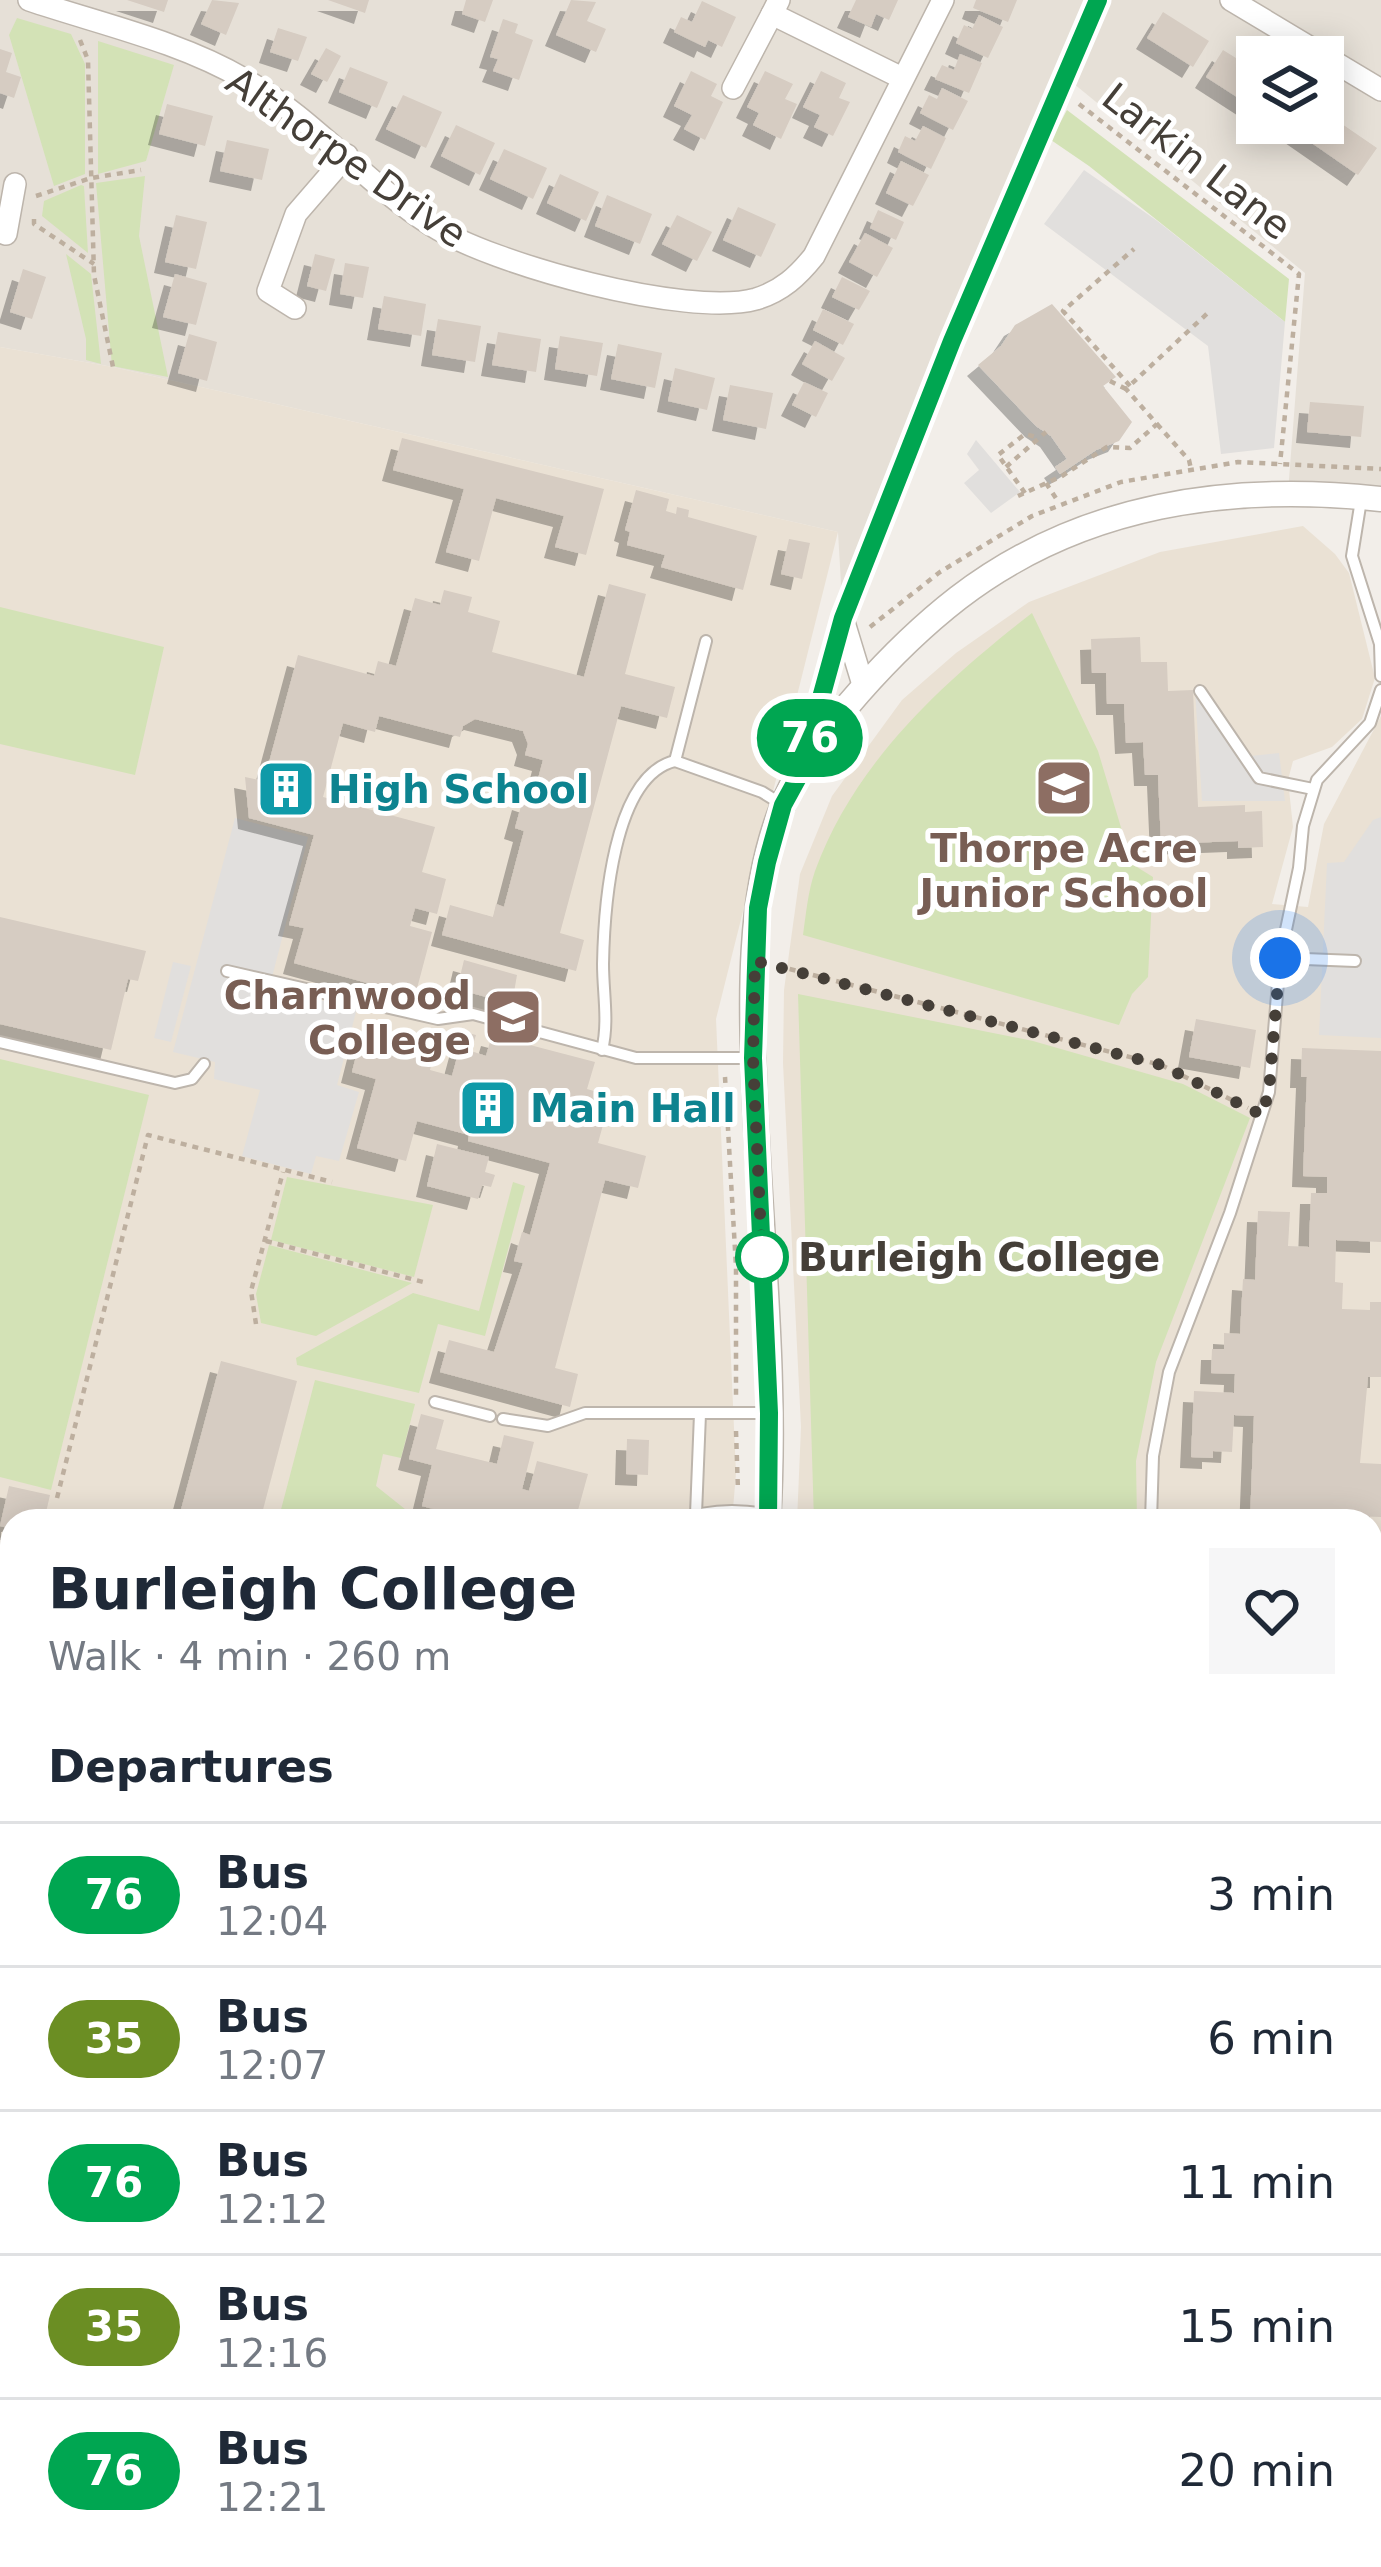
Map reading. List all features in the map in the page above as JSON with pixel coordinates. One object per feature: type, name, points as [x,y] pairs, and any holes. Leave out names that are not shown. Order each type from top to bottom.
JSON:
[{"type":"street","name":"Althorpe Drive","points":[[29,0],[73,7],[240,76],[290,107],[411,211],[476,249],[565,278],[681,299],[733,303],[781,289],[814,256],[943,0]]},
{"type":"street","points":[[800,774],[843,618],[952,341],[1098,0]]},
{"type":"street","points":[[1231,0],[1379,84]]},
{"type":"street","points":[[734,88],[775,7],[902,78]]},
{"type":"street","points":[[295,308],[268,291],[287,233],[296,214],[347,155]]},
{"type":"street","points":[[0,232],[6,234],[15,184]]},
{"type":"street","points":[[769,1509],[753,1058],[755,961],[758,908],[783,805],[800,774],[864,688],[941,611],[1049,543],[1175,502],[1280,491],[1371,498]]},
{"type":"street","points":[[843,618],[864,688]]},
{"type":"lane","points":[[1371,498],[1352,556],[1380,644],[1381,676]]},
{"type":"lane","points":[[675,761],[706,640]]},
{"type":"lane","points":[[1151,1509],[1153,1456],[1169,1372],[1269,1091],[1280,958],[1313,789],[1370,723],[1381,690]]},
{"type":"lane","points":[[1200,691],[1259,778],[1313,789]]},
{"type":"lane","points":[[602,1049],[606,903],[622,822],[644,782],[658,765],[675,761],[761,792],[783,805]]},
{"type":"lane","points":[[1280,958],[1355,961]]},
{"type":"lane","points":[[227,971],[438,1019],[473,1014],[636,1058],[753,1058]]},
{"type":"lane","points":[[0,1042],[175,1083],[192,1079],[204,1064]]},
{"type":"lane","points":[[435,1402],[548,1426],[585,1413],[769,1413]]},
{"type":"lane","points":[[696,1509],[700,1414]]},
{"type":"lane","points":[[0,1720],[0,1757]]},
{"type":"path","points":[[73,7],[88,59],[94,264],[113,368]]},
{"type":"path","name":"Larkin Lane","points":[[1061,89],[1299,274],[1280,491]]},
{"type":"path","points":[[94,264],[34,224],[36,196],[91,178],[140,170]]},
{"type":"path","points":[[1135,249],[1063,311],[1189,460],[1191,469]]},
{"type":"path","points":[[1128,388],[1211,310]]},
{"type":"path","points":[[1110,381],[1128,388]]},
{"type":"path","points":[[1039,439],[1024,434],[998,455],[1022,495],[1107,447],[1130,448],[1156,424]]},
{"type":"path","points":[[994,468],[1046,432]]},
{"type":"path","points":[[1046,483],[1060,505]]},
{"type":"path","points":[[755,961],[1161,1065],[1262,1115]]},
{"type":"path","points":[[57,1498],[148,1135],[332,1182]]},
{"type":"path","points":[[256,1324],[251,1291],[284,1172]]},
{"type":"path","points":[[266,1241],[423,1282]]},
{"type":"shaded area","points":[[0,0],[1381,0],[1381,499],[1288,492],[1305,273],[1068,79],[843,618],[838,532],[113,367],[0,347]]},
{"type":"shaded area","points":[[1084,170],[1285,322],[1274,448],[1221,454],[1208,346],[1044,224]]},
{"type":"shaded area","points":[[0,347],[113,367],[838,532],[716,1019],[736,1473],[733,1509],[0,1509]]},
{"type":"shaded area","points":[[976,440],[1020,492],[991,513],[964,483],[979,470],[967,454]]},
{"type":"shaded area","points":[[1303,526],[1349,573],[1375,678],[1362,719],[1332,747],[1293,761],[1288,780],[1293,827],[1272,904],[1308,907],[1324,824],[1381,716],[1381,1509],[798,1509],[801,1427],[783,1063],[784,990],[800,874],[832,796],[902,700],[956,653],[1029,602],[1160,552]]},
{"type":"shaded area","points":[[1205,689],[1251,756],[1279,753],[1285,801],[1202,801],[1195,690]]},
{"type":"shaded area","points":[[1381,817],[1381,1038],[1319,1035],[1327,863],[1344,862],[1373,820]]},
{"type":"shaded area","points":[[235,818],[308,837],[269,989],[357,1008],[337,1085],[359,1092],[339,1161],[316,1156],[311,1174],[242,1156],[260,1090],[214,1079],[215,1062],[173,1052]]},
{"type":"shaded area","points":[[173,962],[191,966],[171,1042],[154,1038]]},
{"type":"green space","points":[[17,18],[71,34],[85,64],[85,174],[54,186],[9,35]]},
{"type":"green space","points":[[98,41],[174,65],[146,161],[98,174]]},
{"type":"green space","points":[[1067,110],[1289,279],[1285,322],[1051,140]]},
{"type":"green space","points":[[145,176],[139,236],[168,377],[112,366],[96,183]]},
{"type":"green space","points":[[81,185],[88,253],[42,216],[44,201]]},
{"type":"green space","points":[[66,254],[91,274],[101,364],[86,360],[86,339]]},
{"type":"green space","points":[[0,607],[164,647],[135,775],[0,744]]},
{"type":"green space","points":[[1032,613],[1098,751],[1132,864],[1153,877],[1148,977],[1132,994],[1119,1025],[803,935],[815,871],[853,795],[934,697]]},
{"type":"green space","points":[[798,994],[1033,1041],[1183,1084],[1250,1118],[1156,1362],[1136,1461],[1137,1509],[814,1509]]},
{"type":"green space","points":[[0,1059],[149,1095],[51,1490],[0,1477]]},
{"type":"green space","points":[[287,1177],[433,1205],[414,1277],[271,1240]]},
{"type":"green space","points":[[513,1182],[525,1186],[485,1336],[438,1324],[419,1393],[297,1365],[296,1358],[413,1293],[479,1311]]},
{"type":"green space","points":[[269,1245],[412,1283],[316,1336],[261,1323],[256,1294]]},
{"type":"green space","points":[[315,1380],[415,1404],[401,1458],[383,1454],[376,1486],[405,1509],[281,1509]]},
{"type":"building","points":[[127,0],[168,0],[164,12]]},
{"type":"building","points":[[212,0],[239,3],[226,35],[201,24]]},
{"type":"building","points":[[328,0],[369,0],[365,13]]},
{"type":"building","points":[[466,0],[493,0],[485,22],[462,14]]},
{"type":"building","points":[[571,0],[596,2],[587,21],[606,29],[596,52],[556,35]]},
{"type":"building","points":[[856,0],[898,0],[889,20],[876,14],[871,27],[848,17]]},
{"type":"building","points":[[976,0],[1017,0],[1008,22],[973,8]]},
{"type":"building","points":[[702,1],[736,17],[722,47],[708,40],[705,47],[674,32],[681,17],[692,22]]},
{"type":"building","points":[[1163,12],[1209,41],[1193,67],[1147,38]]},
{"type":"building","points":[[979,15],[1003,27],[988,58],[956,43],[964,25],[972,29]]},
{"type":"building","points":[[503,19],[518,24],[515,33],[533,40],[519,80],[493,71],[498,59],[490,57]]},
{"type":"building","points":[[278,28],[307,37],[298,61],[270,52]]},
{"type":"building","points":[[326,48],[341,56],[327,82],[311,74]]},
{"type":"building","points":[[0,49],[12,53],[6,72],[21,77],[14,98],[0,93]]},
{"type":"building","points":[[1223,50],[1236,58],[1236,96],[1206,77]]},
{"type":"building","points":[[960,54],[982,63],[969,93],[935,79],[942,65],[954,70]]},
{"type":"building","points":[[350,67],[388,82],[377,108],[339,92]]},
{"type":"building","points":[[691,71],[717,84],[711,96],[723,102],[705,140],[684,129],[692,115],[674,106]]},
{"type":"building","points":[[765,71],[793,84],[785,99],[797,104],[781,139],[753,125],[759,113],[747,107]]},
{"type":"building","points":[[821,71],[846,83],[839,98],[850,102],[833,136],[814,127],[820,115],[803,107]]},
{"type":"building","points":[[942,88],[968,101],[953,130],[920,113],[929,95],[937,99]]},
{"type":"building","points":[[403,95],[442,112],[426,148],[386,129]]},
{"type":"building","points":[[167,104],[213,116],[205,146],[159,134]]},
{"type":"building","points":[[456,125],[495,143],[480,175],[441,156]]},
{"type":"building","points":[[1344,125],[1377,148],[1358,175],[1313,144],[1344,144]]},
{"type":"building","points":[[923,126],[946,138],[931,169],[898,152],[905,136],[915,141]]},
{"type":"building","points":[[227,140],[269,149],[262,180],[220,171]]},
{"type":"building","points":[[504,149],[547,168],[533,199],[490,179]]},
{"type":"building","points":[[901,161],[929,175],[913,206],[886,193]]},
{"type":"building","points":[[560,174],[599,192],[586,221],[547,203]]},
{"type":"building","points":[[607,195],[652,214],[640,244],[595,226]]},
{"type":"building","points":[[738,207],[776,224],[761,257],[723,240]]},
{"type":"building","points":[[878,210],[904,222],[896,240],[870,228]]},
{"type":"building","points":[[176,215],[207,222],[196,269],[165,262]]},
{"type":"building","points":[[677,215],[712,232],[697,261],[662,244]]},
{"type":"building","points":[[865,233],[893,248],[877,277],[849,262]]},
{"type":"building","points":[[315,254],[335,259],[326,291],[307,286]]},
{"type":"building","points":[[345,263],[369,267],[363,298],[340,294]]},
{"type":"building","points":[[23,269],[46,277],[32,319],[10,312]]},
{"type":"building","points":[[175,274],[207,283],[196,325],[163,317]]},
{"type":"building","points":[[842,277],[870,291],[859,310],[832,297]]},
{"type":"building","points":[[384,296],[426,304],[421,336],[378,329]]},
{"type":"building","points":[[1052,304],[1116,377],[1103,386],[1132,422],[1119,441],[1060,474],[1055,467],[1067,459],[1051,436],[978,365],[1001,346],[1015,325]]},
{"type":"building","points":[[823,309],[854,324],[843,345],[813,330]]},
{"type":"building","points":[[438,319],[481,326],[475,362],[432,355]]},
{"type":"building","points":[[498,332],[541,339],[536,372],[492,365]]},
{"type":"building","points":[[189,334],[217,342],[207,381],[178,373]]},
{"type":"building","points":[[560,336],[603,343],[597,376],[555,369]]},
{"type":"building","points":[[815,341],[845,358],[832,381],[802,364]]},
{"type":"building","points":[[618,344],[662,353],[655,388],[611,379]]},
{"type":"building","points":[[675,368],[715,378],[707,410],[668,401]]},
{"type":"building","points":[[804,382],[828,393],[816,417],[792,405]]},
{"type":"building","points":[[730,385],[773,393],[766,429],[723,420]]},
{"type":"building","points":[[1310,402],[1364,406],[1361,437],[1307,432]]},
{"type":"building","points":[[402,438],[604,489],[586,555],[555,547],[564,516],[496,498],[479,561],[446,552],[464,489],[393,470]]},
{"type":"building","points":[[636,490],[669,499],[666,511],[689,510],[688,517],[757,536],[743,590],[661,567],[665,555],[627,545],[630,532],[625,530]]},
{"type":"building","points":[[789,539],[810,543],[802,579],[781,574]]},
{"type":"building","name":"High School","points":[[609,584],[646,594],[625,674],[675,687],[667,718],[621,706],[560,933],[584,940],[576,971],[442,935],[450,905],[493,917],[496,904],[504,907],[524,831],[515,828],[523,799],[532,802],[543,760],[525,755],[528,744],[523,731],[475,719],[463,726],[460,737],[379,716],[375,732],[343,723],[323,797],[435,827],[422,872],[446,879],[437,914],[415,908],[410,926],[432,932],[415,996],[294,963],[304,928],[289,925],[314,835],[249,818],[245,777],[264,781],[298,655],[374,676],[378,661],[396,666],[415,598],[440,605],[444,590],[472,597],[468,612],[500,621],[492,652],[584,677]]},
{"type":"building","points":[[1140,637],[1141,662],[1167,662],[1168,691],[1193,690],[1198,807],[1245,805],[1245,812],[1262,811],[1263,847],[1238,848],[1238,841],[1161,844],[1158,775],[1145,775],[1143,742],[1126,743],[1124,704],[1107,704],[1106,673],[1092,673],[1091,639]]},
{"type":"building","points":[[0,917],[146,951],[138,981],[128,979],[111,1050],[0,1024]]},
{"type":"building","points":[[464,960],[517,975],[512,1004],[457,989]]},
{"type":"building","points":[[1196,1019],[1256,1030],[1250,1068],[1189,1057]]},
{"type":"building","points":[[363,1029],[435,1048],[430,1070],[452,1076],[464,1032],[476,1035],[471,1051],[486,1056],[492,1035],[595,1062],[587,1089],[611,1096],[598,1143],[646,1156],[638,1188],[605,1180],[555,1368],[578,1374],[570,1407],[440,1372],[449,1340],[494,1352],[523,1263],[514,1261],[522,1232],[530,1235],[550,1163],[468,1141],[469,1135],[417,1121],[406,1161],[357,1148],[376,1079],[352,1072]]},
{"type":"building","points":[[1302,1048],[1381,1051],[1381,1242],[1336,1240],[1335,1282],[1343,1283],[1342,1309],[1370,1310],[1370,1302],[1381,1302],[1381,1377],[1368,1377],[1360,1463],[1381,1464],[1381,1509],[1250,1509],[1254,1416],[1234,1415],[1232,1452],[1213,1451],[1213,1458],[1191,1457],[1194,1391],[1234,1393],[1235,1374],[1211,1373],[1212,1349],[1224,1349],[1224,1333],[1240,1334],[1243,1279],[1255,1280],[1258,1211],[1290,1212],[1288,1246],[1309,1247],[1311,1193],[1327,1193],[1327,1177],[1303,1176],[1307,1077],[1301,1077]]},
{"type":"building","points":[[437,1144],[489,1157],[485,1172],[495,1175],[491,1187],[482,1185],[478,1199],[427,1186]]},
{"type":"building","points":[[221,1361],[297,1381],[263,1509],[181,1509]]},
{"type":"building","points":[[421,1414],[444,1420],[436,1449],[497,1464],[504,1435],[534,1442],[522,1489],[529,1491],[537,1461],[588,1474],[578,1509],[434,1509],[422,1506],[432,1465],[409,1459]]},
{"type":"building","points":[[627,1439],[649,1440],[648,1475],[626,1474]]},
{"type":"building","points":[[9,1486],[50,1495],[47,1509],[4,1509]]},
{"type":"bus line","name":"76","points":[[768,1509],[769,1413],[753,1058],[758,908],[767,862],[783,805],[800,774],[843,618],[952,341],[1098,0]]},
{"type":"place","name":"Thorpe Acre Junior School","points":[[1064,788]]},
{"type":"place","name":"High School","points":[[286,789]]},
{"type":"place","name":"Charnwood College","points":[[513,1017]]},
{"type":"place","name":"Main Hall","points":[[488,1108]]},
{"type":"place","name":"Burleigh College","points":[[762,1257]]},
{"type":"route","points":[[762,1257],[753,1058],[755,961],[1161,1065],[1262,1115],[1269,1091],[1280,958]]}]
